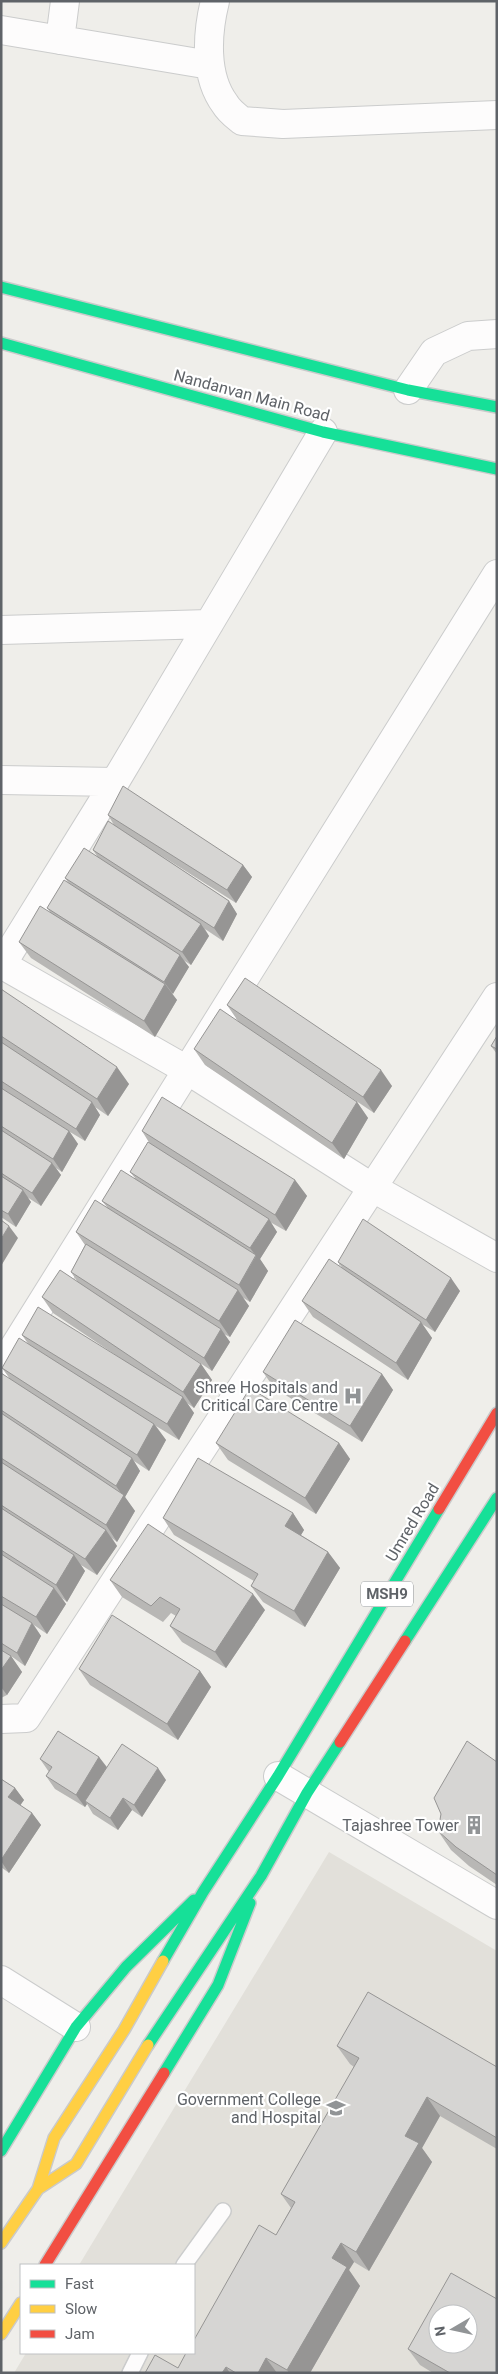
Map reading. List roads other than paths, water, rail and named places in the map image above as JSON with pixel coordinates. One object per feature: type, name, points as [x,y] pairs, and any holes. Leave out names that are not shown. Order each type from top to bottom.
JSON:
[{"type":"main road","points":[[1,287],[408,390],[497,407]]},
{"type":"main road","name":"Nandanvan Main Road","points":[[1,344],[323,432],[497,469]]},
{"type":"main road","name":"Umred Road","points":[[203,1892],[278,1776],[497,1413]]},
{"type":"main road","points":[[38,2189],[76,2164],[147,2047],[261,1876],[307,1793],[497,1498]]},
{"type":"main road","points":[[46,2264],[218,1985],[261,1876]]},
{"type":"main road","points":[[1,2151],[76,2027],[126,1967],[203,1892]]},
{"type":"main road","points":[[1,2244],[38,2189],[54,2138],[124,2030],[203,1892]]},
{"type":"main road","points":[[1,2334],[20,2304]]},
{"type":"street","points":[[60,40],[65,1]]},
{"type":"street","points":[[215,1],[209,24],[210,65],[215,86],[225,104],[242,121],[283,124],[497,115]]},
{"type":"street","points":[[1,30],[210,65]]},
{"type":"street","points":[[408,390],[434,352],[468,336],[497,334]]},
{"type":"street","points":[[323,432],[115,782],[2,965],[187,1070],[374,1188],[497,1258]]},
{"type":"street","points":[[1,1368],[497,574]]},
{"type":"street","points":[[1,630],[209,624]]},
{"type":"street","points":[[1,780],[115,782]]},
{"type":"street","points":[[1,1719],[26,1718],[497,997]]},
{"type":"street","points":[[278,1776],[497,1906]]},
{"type":"street","points":[[1,1980],[76,2027]]},
{"type":"lane","points":[[185,2264],[223,2211]]},
{"type":"lane","points":[[130,2373],[140,2354]]},
{"type":"place","name":"Shree Hospitals and Critical Care Centre","points":[[353,1396]]},
{"type":"place","name":"Tajashree Tower","points":[[474,1825]]},
{"type":"place","name":"Government College and Hospital","points":[[336,2108]]}]
